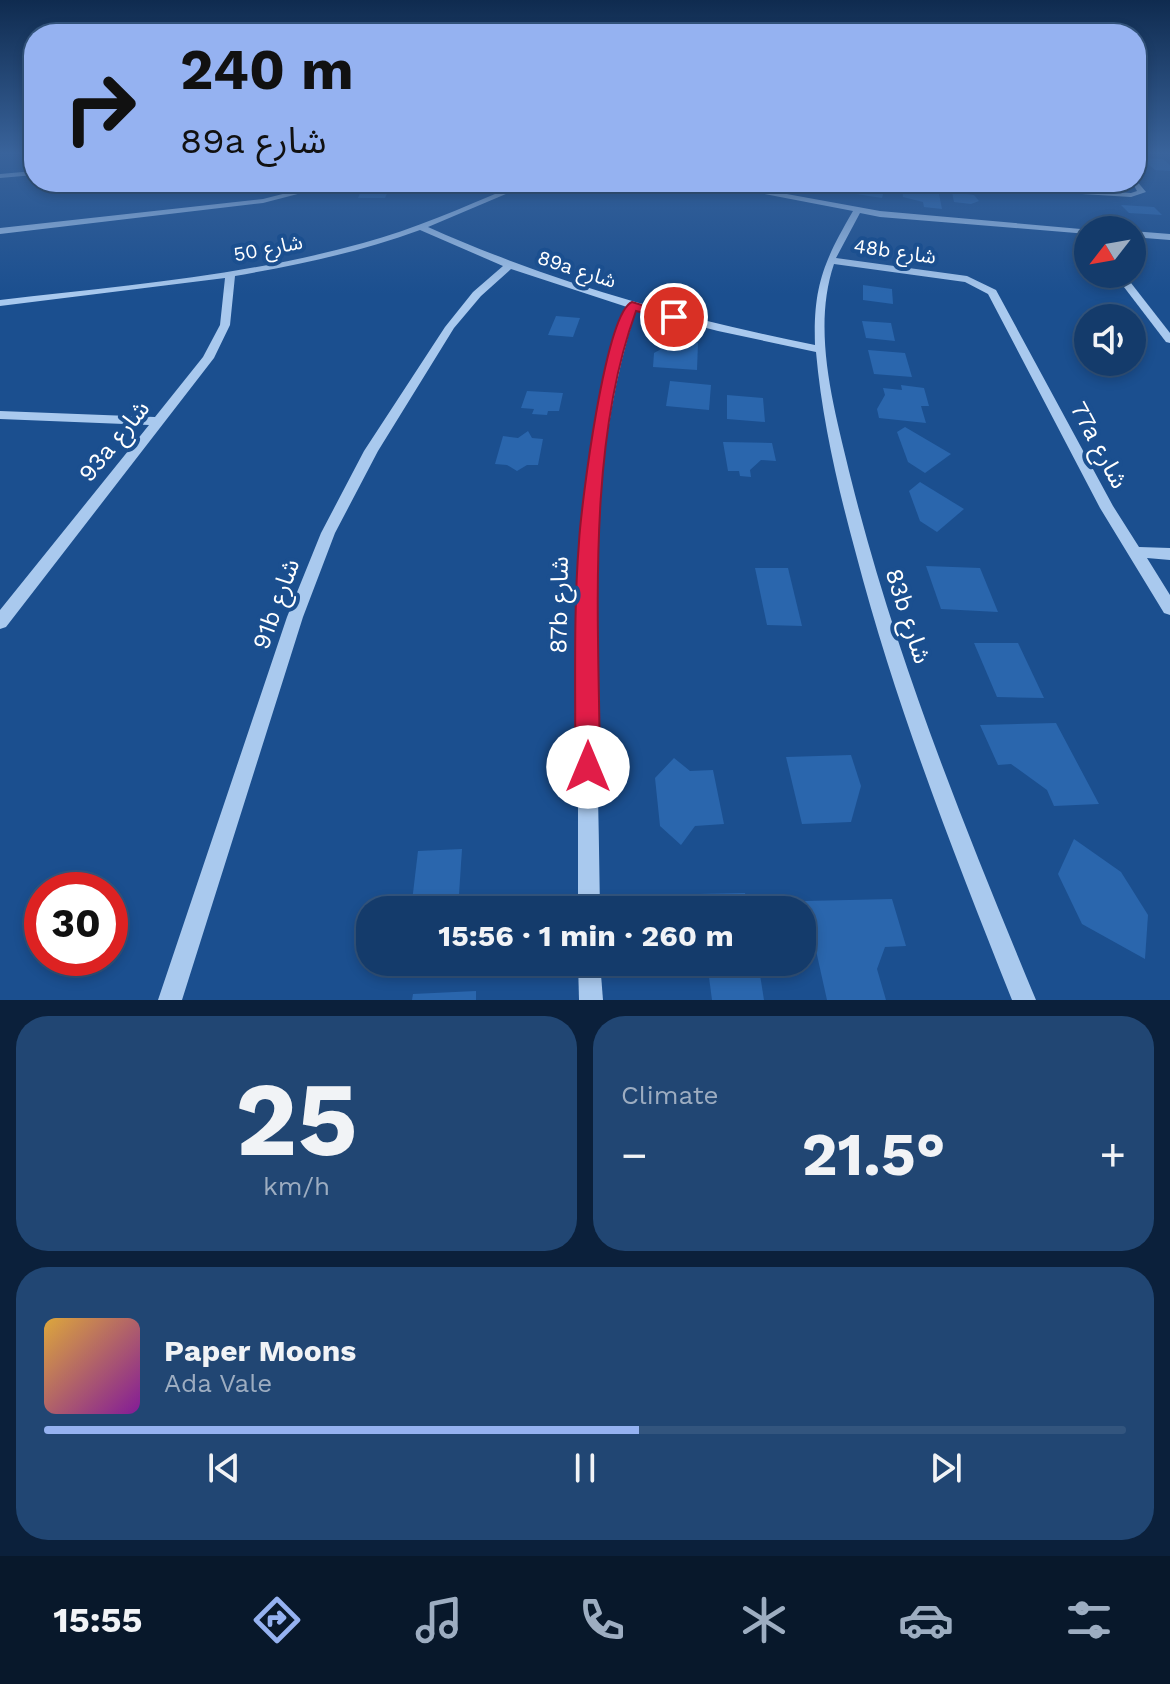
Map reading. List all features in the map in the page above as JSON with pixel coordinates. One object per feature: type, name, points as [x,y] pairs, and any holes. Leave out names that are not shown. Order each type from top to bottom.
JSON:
[{"type":"street","points":[[0,231],[264,201]]},
{"type":"street","name":"شارع 50","points":[[0,303],[230,274],[325,255],[421,227],[484,201]]},
{"type":"street","points":[[804,201],[852,210],[1074,230]]},
{"type":"street","name":"83b شارع","points":[[852,210],[829,260],[821,308],[821,350],[830,415],[848,498],[878,607],[928,754],[1024,1000]]},
{"type":"street","name":"89a شارع","points":[[421,227],[509,266],[632,306],[821,350]]},
{"type":"street","points":[[1146,235],[1170,237]]},
{"type":"street","name":"48b شارع","points":[[829,260],[956,278]]},
{"type":"street","name":"91b شارع","points":[[170,1000],[295,617],[328,533],[371,451],[444,336],[477,294],[509,266]]},
{"type":"street","name":"93a شارع","points":[[0,622],[218,341],[229,310],[230,274]]},
{"type":"street","name":"77a شارع","points":[[956,278],[977,282],[992,292],[1133,552],[1170,608]]},
{"type":"street","points":[[1130,288],[1170,340]]},
{"type":"street","name":"87b شارع","points":[[589,896],[588,542],[604,410],[620,335],[632,306]]},
{"type":"street","points":[[0,415],[158,421]]},
{"type":"street","points":[[1133,552],[1170,554]]},
{"type":"street","points":[[590,976],[591,1000]]},
{"type":"building","points":[[918,201],[940,201],[942,209],[924,207],[923,202]]},
{"type":"building","points":[[954,201],[979,201],[971,204]]},
{"type":"building","points":[[1121,205],[1154,207],[1162,215],[1129,213]]},
{"type":"building","points":[[863,285],[892,289],[893,304],[863,300]]},
{"type":"building","points":[[556,316],[580,318],[573,337],[548,335]]},
{"type":"building","points":[[862,321],[891,323],[895,341],[866,338]]},
{"type":"building","points":[[674,342],[698,343],[697,370],[653,367],[654,353]]},
{"type":"building","points":[[868,350],[905,353],[912,377],[874,374]]},
{"type":"building","points":[[670,381],[711,385],[709,410],[666,406]]},
{"type":"building","points":[[901,385],[924,388],[929,406],[921,406],[926,423],[879,418],[877,409],[885,395],[883,388],[902,390]]},
{"type":"building","points":[[527,391],[563,393],[559,411],[548,411],[547,415],[532,414],[534,409],[521,408]]},
{"type":"building","points":[[727,395],[763,398],[765,422],[727,419]]},
{"type":"building","points":[[905,427],[951,454],[925,473],[908,462],[897,432]]},
{"type":"building","points":[[528,431],[532,438],[543,439],[538,465],[527,465],[517,471],[507,465],[495,464],[503,436],[518,438]]},
{"type":"building","points":[[723,442],[772,443],[776,461],[761,460],[750,470],[751,477],[740,476],[739,471],[728,471]]},
{"type":"building","points":[[920,482],[964,509],[937,532],[920,521],[909,491]]},
{"type":"building","points":[[926,566],[980,568],[998,612],[941,609]]},
{"type":"building","points":[[755,568],[788,568],[802,626],[767,625]]},
{"type":"building","points":[[974,643],[1018,643],[1044,698],[997,697]]},
{"type":"building","points":[[1056,723],[1099,804],[1054,806],[1047,790],[1011,764],[998,765],[980,725]]},
{"type":"building","points":[[851,755],[861,786],[851,822],[802,824],[786,757]]},
{"type":"building","points":[[674,758],[690,771],[713,770],[724,824],[695,826],[681,845],[660,826],[655,778]]},
{"type":"building","points":[[1074,839],[1121,872],[1148,915],[1145,959],[1082,924],[1058,874]]},
{"type":"building","points":[[462,849],[459,896],[413,896],[418,851]]},
{"type":"building","points":[[745,893],[746,896],[698,896]]},
{"type":"building","points":[[892,899],[906,946],[885,947],[877,969],[886,1000],[827,1000],[816,950],[816,901]]},
{"type":"building","points":[[709,976],[760,976],[764,1000],[712,1000]]},
{"type":"building","points":[[476,991],[476,1000],[412,1000],[413,994]]},
{"type":"route","points":[[588,767],[588,542],[604,410],[620,335],[632,306],[674,317]]}]
